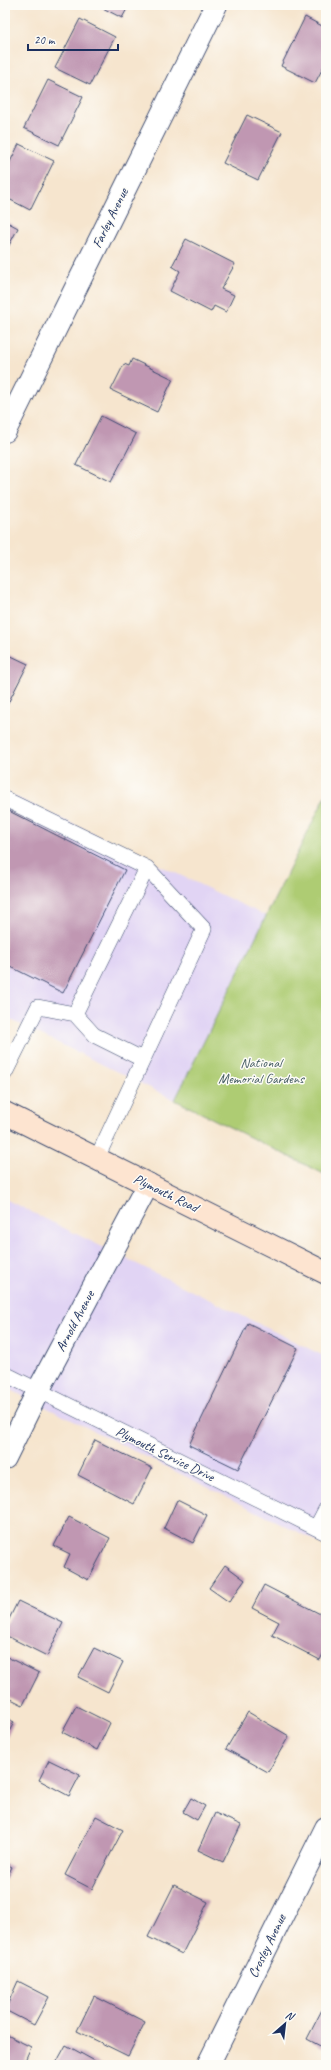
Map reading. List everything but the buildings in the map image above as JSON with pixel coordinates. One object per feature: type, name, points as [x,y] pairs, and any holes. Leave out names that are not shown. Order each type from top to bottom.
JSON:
[{"type":"main road","name":"Plymouth Road","points":[[5,1113],[326,1272]]},
{"type":"street","name":"Farley Avenue","points":[[5,431],[216,5]]},
{"type":"street","name":"Arnold Avenue","points":[[5,1458],[38,1391],[148,1184]]},
{"type":"street","name":"Crosley Avenue","points":[[208,2065],[326,1828]]},
{"type":"lane","points":[[5,799],[147,868],[204,929],[96,1158]]},
{"type":"lane","points":[[75,1014],[147,868]]},
{"type":"lane","points":[[5,1072],[38,1007],[75,1014],[94,1035],[142,1059]]},
{"type":"lane","name":"Plymouth Service Drive","points":[[5,1374],[321,1531]]},
{"type":"lane","points":[[321,1531],[326,1509]]},
{"type":"shaded area","points":[[5,792],[266,916],[175,1100],[5,1017]]},
{"type":"shaded area","points":[[5,1199],[326,1357],[326,1546],[5,1387]]},
{"type":"green space","name":"National Memorial Gardens","points":[[326,795],[326,1175],[175,1100]]}]
